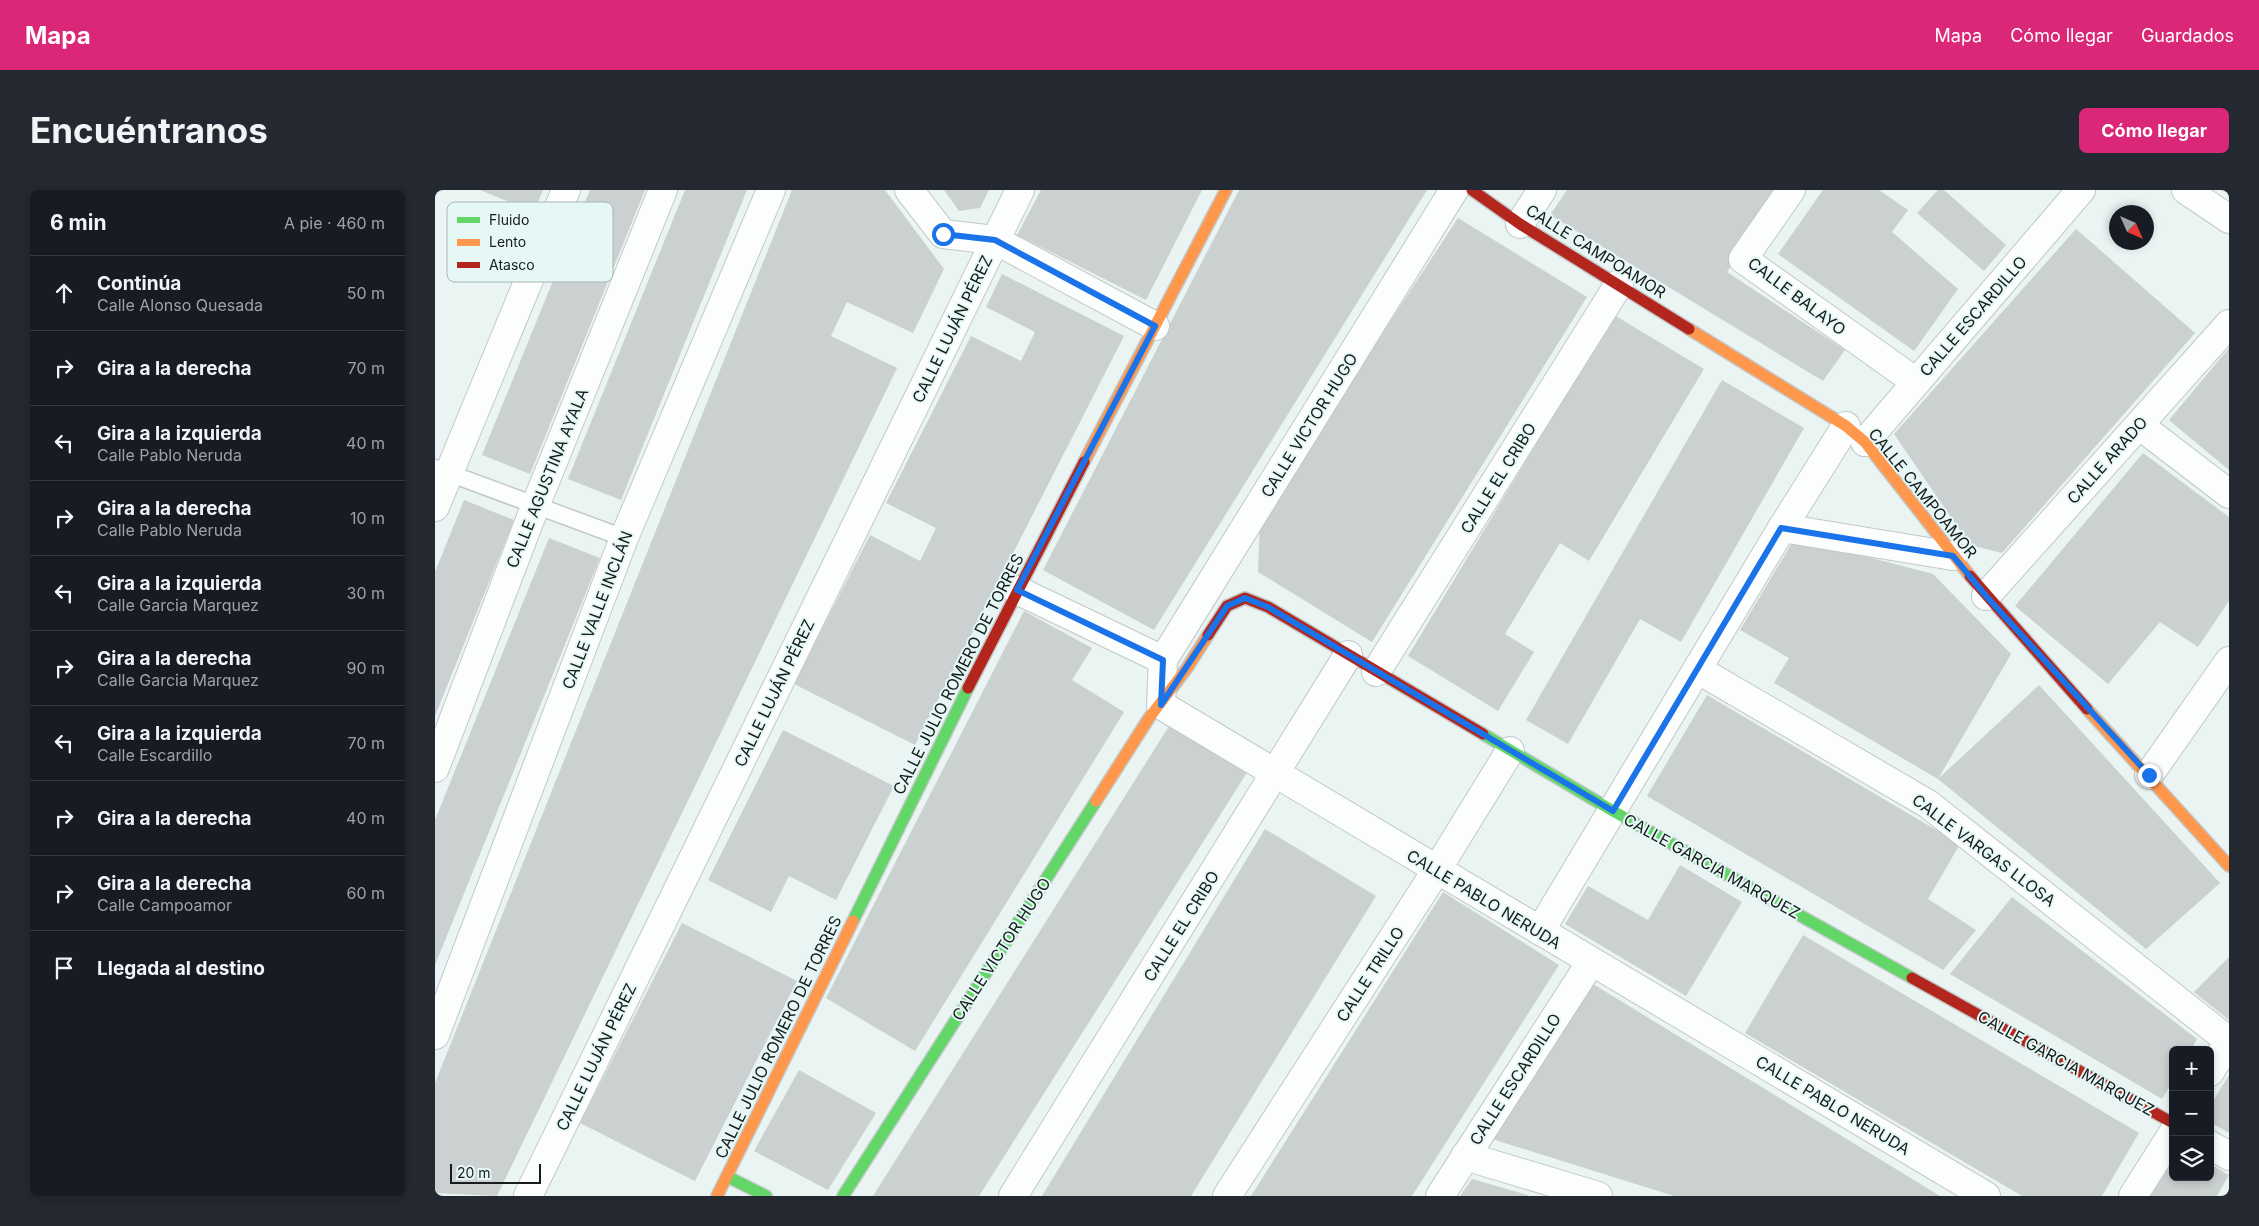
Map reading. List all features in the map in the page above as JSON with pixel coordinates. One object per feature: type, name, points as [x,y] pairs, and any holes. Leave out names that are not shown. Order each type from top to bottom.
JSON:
[{"type":"street","points":[[561,202],[566,190]]},
{"type":"street","name":"CALLE AGUSTINA AYALA","points":[[435,768],[536,504],[663,190]]},
{"type":"street","name":"CALLE VALLE INCLÁN","points":[[435,1035],[624,538],[771,190]]},
{"type":"street","points":[[909,190],[943,234],[995,240],[1155,326]]},
{"type":"street","name":"CALLE LUJÁN PÉREZ","points":[[528,1196],[1020,190]]},
{"type":"street","name":"CALLE JULIO ROMERO DE TORRES","points":[[717,1196],[728,1177],[745,1136],[1017,590],[1226,190]]},
{"type":"street","name":"CALLE VICTOR HUGO","points":[[1163,660],[1455,190]]},
{"type":"street","name":"CALLE CAMPOAMOR","points":[[1472,190],[1520,224],[1619,284],[1856,434],[1986,596],[2229,866]]},
{"type":"street","points":[[1520,224],[1542,190]]},
{"type":"street","name":"CALLE BALAYO","points":[[1791,190],[1743,259],[1916,382]]},
{"type":"street","name":"CALLE ESCARDILLO","points":[[1540,932],[1781,528],[1856,434],[1916,382],[2081,190]]},
{"type":"street","points":[[2185,190],[2229,219]]},
{"type":"street","points":[[435,507],[442,470],[525,282]]},
{"type":"street","name":"CALLE EL CRIBO","points":[[1376,672],[1619,284]]},
{"type":"street","name":"CALLE ARADO","points":[[1986,596],[2229,324]]},
{"type":"street","points":[[2139,424],[2229,494]]},
{"type":"street","points":[[1781,528],[1953,556]]},
{"type":"street","points":[[1017,590],[1163,660],[1161,705]]},
{"type":"street","name":"CALLE GARCIA MARQUEZ","points":[[1161,705],[1227,606],[1245,598],[1268,607],[1613,811],[2169,1121]]},
{"type":"street","name":"CALLE EL CRIBO","points":[[1013,1196],[1348,655]]},
{"type":"street","points":[[2149,775],[2229,661]]},
{"type":"street","name":"CALLE VARGAS LLOSA","points":[[1697,669],[1928,804],[2229,1041]]},
{"type":"street","name":"CALLE VICTOR HUGO","points":[[843,1196],[1144,726],[1161,705]]},
{"type":"street","name":"CALLE PABLO NERUDA","points":[[1161,705],[1986,1196]]},
{"type":"street","name":"CALLE TRILLO","points":[[1227,1196],[1437,870],[1509,751]]},
{"type":"street","name":"CALLE ESCARDILLO","points":[[1440,1196],[1591,962]]},
{"type":"street","points":[[2214,1065],[2229,1041]]},
{"type":"street","points":[[2133,1196],[2171,1136]]},
{"type":"street","points":[[2214,1147],[2229,1156]]},
{"type":"street","points":[[1465,1156],[1597,1196]]},
{"type":"street","points":[[728,1177],[766,1196]]},
{"type":"lane","points":[[442,470],[624,538]]},
{"type":"building","points":[[480,190],[543,190],[538,202],[509,202]]},
{"type":"building","points":[[590,190],[645,190],[613,269],[613,202],[585,202]]},
{"type":"building","points":[[685,190],[747,190],[621,500],[568,479]]},
{"type":"building","points":[[792,190],[885,190],[944,269],[913,333],[847,302],[831,336],[897,368],[497,1196],[435,1193],[435,1083]]},
{"type":"building","points":[[944,190],[989,190],[980,208],[959,211]]},
{"type":"building","points":[[1041,190],[1202,190],[1146,300],[1017,235]]},
{"type":"building","points":[[1239,190],[1427,190],[1154,630],[1043,570]]},
{"type":"building","points":[[1567,190],[1781,190],[1727,272],[1845,350],[1823,381],[1550,215]]},
{"type":"building","points":[[1823,190],[1879,190],[1908,210],[1892,232],[1958,289],[1914,351],[1778,254]]},
{"type":"building","points":[[1938,190],[1944,190],[2006,245],[1984,271],[1917,213]]},
{"type":"building","points":[[1458,218],[1587,297],[1372,642],[1258,572],[1260,520]]},
{"type":"building","points":[[2076,229],[2195,333],[2002,553],[1970,545],[1894,434]]},
{"type":"building","points":[[1002,274],[1124,336],[915,745],[794,684],[870,535],[920,561],[936,528],[886,503],[971,336],[1021,361],[1035,332],[986,307]]},
{"type":"building","points":[[553,282],[608,282],[530,474],[482,455]]},
{"type":"building","points":[[1614,315],[1704,369],[1589,561],[1560,543],[1505,634],[1534,652],[1498,711],[1408,656]]},
{"type":"building","points":[[2229,348],[2229,470],[2169,420]]},
{"type":"building","points":[[1722,380],[1804,428],[1681,642],[1640,619],[1568,744],[1526,720]]},
{"type":"building","points":[[2143,453],[2229,517],[2229,601],[2198,647],[2160,622],[2108,684],[2015,606]]},
{"type":"building","points":[[464,500],[514,520],[435,716],[435,572]]},
{"type":"building","points":[[549,538],[600,558],[435,965],[435,820]]},
{"type":"building","points":[[1795,538],[1933,574],[2011,654],[1938,779],[1774,683],[1789,658],[1740,630]]},
{"type":"building","points":[[1024,611],[1092,648],[1072,680],[1124,712],[915,1051],[826,998]]},
{"type":"building","points":[[2039,685],[2220,883],[2146,949],[1938,779]]},
{"type":"building","points":[[1707,695],[1960,844],[1928,899],[1976,930],[1943,970],[1647,796]]},
{"type":"building","points":[[1171,723],[1248,771],[979,1196],[873,1196]]},
{"type":"building","points":[[783,730],[894,786],[836,900],[789,876],[771,912],[708,880]]},
{"type":"building","points":[[1265,829],[1376,896],[1191,1196],[1042,1196]]},
{"type":"building","points":[[1680,865],[1742,902],[1686,996],[1565,924],[1588,886],[1648,920]]},
{"type":"building","points":[[1443,892],[1559,965],[1412,1196],[1251,1196]]},
{"type":"building","points":[[2012,897],[2197,1039],[2193,1046],[2169,1046],[2169,1088],[2162,1099],[1950,974]]},
{"type":"building","points":[[682,923],[797,981],[695,1181],[580,1123]]},
{"type":"building","points":[[1803,935],[2139,1133],[2102,1196],[2022,1196],[1745,1033]]},
{"type":"building","points":[[2229,957],[2229,1020],[2194,992]]},
{"type":"building","points":[[1593,984],[1940,1196],[1674,1196],[1492,1139]]},
{"type":"building","points":[[799,1070],[876,1113],[828,1190],[754,1151]]},
{"type":"building","points":[[2229,1075],[2229,1133],[2214,1124],[2214,1099]]},
{"type":"building","points":[[2169,1162],[2169,1181],[2214,1181],[2214,1166],[2229,1175],[2217,1196],[2149,1196]]},
{"type":"building","points":[[1472,1179],[1528,1195],[1528,1196],[1460,1196]]},
{"type":"traffic: fast","points":[[853,921],[968,688]]},
{"type":"traffic: fast","points":[[1483,734],[1613,811],[1912,978]]},
{"type":"traffic: fast","points":[[843,1196],[1096,801]]},
{"type":"traffic: fast","points":[[728,1177],[766,1196]]},
{"type":"traffic: slow","points":[[1084,462],[1226,190]]},
{"type":"traffic: slow","points":[[1689,329],[1846,426],[1865,442],[1970,576]]},
{"type":"traffic: slow","points":[[1096,801],[1149,718],[1187,668],[1208,635]]},
{"type":"traffic: slow","points":[[2087,709],[2229,866]]},
{"type":"traffic: slow","points":[[717,1196],[853,921]]},
{"type":"traffic: jam","points":[[1472,190],[1520,224],[1689,329]]},
{"type":"traffic: jam","points":[[968,688],[1084,462]]},
{"type":"traffic: jam","points":[[1970,576],[2087,709]]},
{"type":"traffic: jam","points":[[1208,635],[1227,606],[1245,598],[1268,607],[1483,734]]},
{"type":"traffic: jam","points":[[1912,978],[2169,1121]]},
{"type":"route","points":[[943,234],[995,240],[1155,326],[1017,590],[1163,660],[1161,705],[1227,606],[1245,598],[1268,607],[1613,811],[1781,528],[1953,556],[1986,596],[2149,775]]}]
